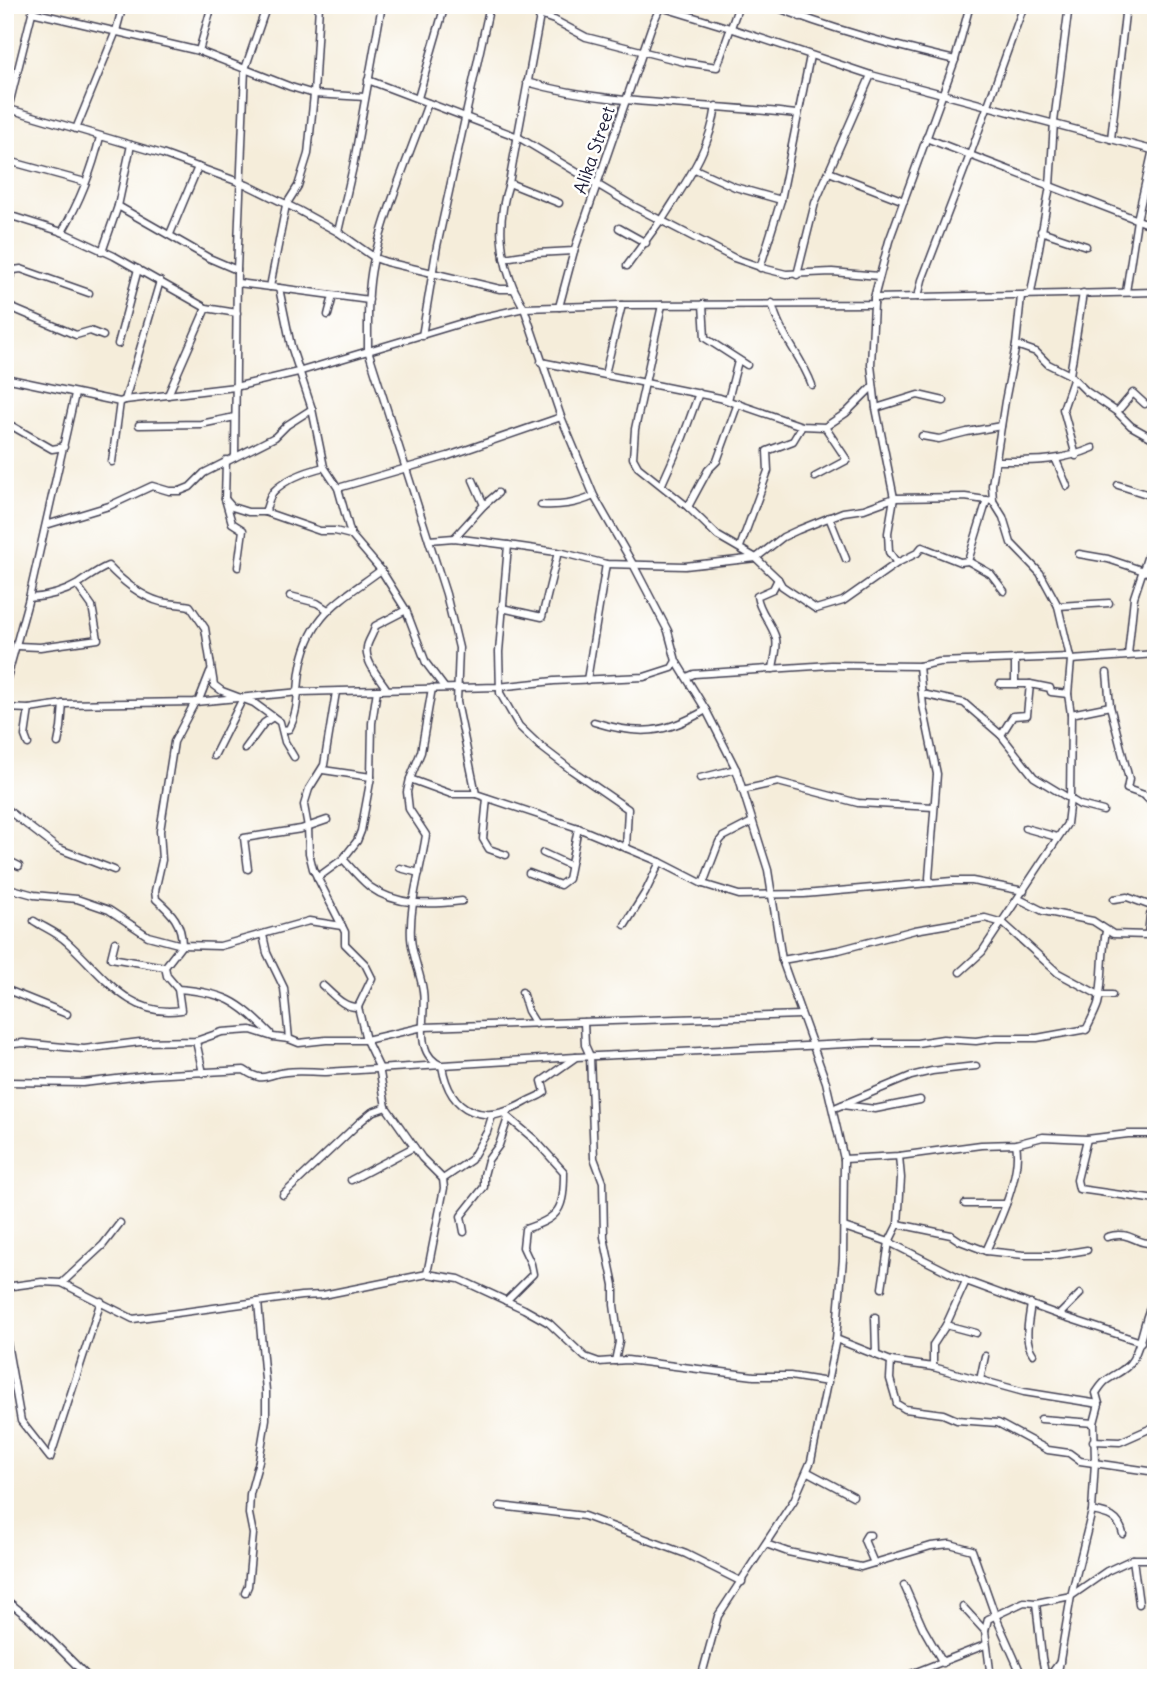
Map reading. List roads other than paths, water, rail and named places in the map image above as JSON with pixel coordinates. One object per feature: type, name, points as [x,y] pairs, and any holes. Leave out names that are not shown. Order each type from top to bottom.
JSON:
[{"type":"street","points":[[76,129],[116,31],[123,5]]},
{"type":"street","points":[[199,51],[212,5]]},
{"type":"street","points":[[235,457],[237,270],[245,69],[267,5]]},
{"type":"street","points":[[270,287],[286,205],[298,186],[308,154],[319,5]]},
{"type":"street","points":[[338,232],[353,167],[382,5]]},
{"type":"street","points":[[418,98],[445,5]]},
{"type":"street","points":[[422,336],[432,274],[490,5]]},
{"type":"street","points":[[511,5],[540,15],[586,37],[717,67],[739,5]]},
{"type":"street","points":[[542,5],[509,183],[502,204],[499,236],[504,258],[561,417],[594,496],[668,631],[676,661],[706,710],[736,769],[763,852],[782,960],[830,1096],[844,1159],[844,1227],[836,1339],[808,1472],[794,1500],[718,1616],[701,1678]]},
{"type":"street","points":[[771,5],[800,17],[896,46],[955,60]]},
{"type":"street","points":[[800,17],[803,5]]},
{"type":"street","points":[[897,564],[889,552],[888,534],[894,498],[876,408],[871,365],[874,301],[879,276],[955,60],[970,5]]},
{"type":"street","points":[[918,297],[1024,5]]},
{"type":"street","points":[[1021,296],[1031,293],[1049,186],[1069,5]]},
{"type":"street","points":[[1111,139],[1126,5]]},
{"type":"street","points":[[658,6],[871,75],[1154,150]]},
{"type":"street","name":"Alika Street","points":[[559,307],[575,250],[658,6]]},
{"type":"street","points":[[5,121],[33,9],[199,51],[314,93],[365,97]]},
{"type":"street","points":[[760,268],[781,200],[796,114],[810,56]]},
{"type":"street","points":[[797,275],[811,216],[871,75]]},
{"type":"street","points":[[368,80],[518,137],[661,220],[734,258],[760,268],[797,275],[832,272],[879,276]]},
{"type":"street","points":[[527,82],[626,100],[796,114]]},
{"type":"street","points":[[428,103],[391,204],[375,258],[369,300],[368,350],[446,594],[459,649],[457,702],[476,794]]},
{"type":"street","points":[[8,105],[240,183],[338,232],[375,258],[432,274],[500,289],[514,289]]},
{"type":"street","points":[[627,266],[646,243],[695,169],[709,141],[716,106]]},
{"type":"street","points":[[1125,292],[1156,136]]},
{"type":"street","points":[[62,232],[79,204],[85,182],[93,169],[100,137]]},
{"type":"street","points":[[926,138],[1156,227]]},
{"type":"street","points":[[102,252],[118,206],[131,145]]},
{"type":"street","points":[[5,160],[85,182]]},
{"type":"street","points":[[170,234],[198,167]]},
{"type":"street","points":[[695,169],[735,187],[781,200]]},
{"type":"street","points":[[830,172],[904,201]]},
{"type":"street","points":[[509,183],[559,203]]},
{"type":"street","points":[[118,206],[209,258],[237,270]]},
{"type":"street","points":[[5,214],[62,232],[138,269],[206,308],[237,313]]},
{"type":"street","points":[[619,228],[646,243]]},
{"type":"street","points":[[1041,231],[1086,246]]},
{"type":"street","points":[[504,258],[575,250]]},
{"type":"street","points":[[5,285],[14,270],[21,269],[89,293]]},
{"type":"street","points":[[118,344],[138,269]]},
{"type":"street","points":[[112,462],[123,401],[160,281]]},
{"type":"street","points":[[238,283],[369,300]]},
{"type":"street","points":[[279,288],[298,372],[312,409],[324,467],[338,488],[351,535],[381,569],[406,610],[426,663],[444,687]]},
{"type":"street","points":[[5,378],[75,394],[123,401],[235,387],[298,372],[475,319],[524,308],[1156,292]]},
{"type":"street","points":[[1076,456],[1063,409],[1071,377],[1083,293]]},
{"type":"street","points":[[328,315],[333,296]]},
{"type":"street","points":[[968,561],[990,500],[1016,345],[1021,296]]},
{"type":"street","points":[[772,303],[775,319],[785,339],[800,358],[812,385]]},
{"type":"street","points":[[605,374],[622,304]]},
{"type":"street","points":[[703,304],[705,338],[747,365]]},
{"type":"street","points":[[5,305],[76,335],[90,331],[103,337]]},
{"type":"street","points":[[662,305],[635,429],[633,458],[644,472],[662,484],[718,536],[756,558],[782,586],[816,609],[843,601],[917,553],[922,547],[960,562],[968,561],[991,574],[1004,591]]},
{"type":"street","points":[[168,395],[206,308]]},
{"type":"street","points":[[1016,345],[1036,352],[1048,364],[1071,377],[1117,412],[1131,426],[1156,440]]},
{"type":"street","points":[[728,400],[738,360]]},
{"type":"street","points":[[541,362],[728,400],[802,426],[825,427],[846,413],[873,386]]},
{"type":"street","points":[[662,484],[699,393]]},
{"type":"street","points":[[1117,412],[1133,393],[1144,404]]},
{"type":"street","points":[[5,684],[29,598],[75,394]]},
{"type":"street","points":[[876,408],[918,395],[944,401]]},
{"type":"street","points":[[688,507],[708,470],[718,461],[738,403]]},
{"type":"street","points":[[46,525],[109,506],[152,486],[169,491],[190,487],[204,472],[275,437],[287,425],[312,409]]},
{"type":"street","points":[[139,425],[201,424],[235,417]]},
{"type":"street","points":[[338,488],[448,456],[561,417]]},
{"type":"street","points":[[5,422],[52,449],[64,447]]},
{"type":"street","points":[[740,547],[768,471],[767,451],[793,441],[802,426]]},
{"type":"street","points":[[922,436],[939,439],[1002,426]]},
{"type":"street","points":[[815,477],[847,460],[825,427]]},
{"type":"street","points":[[997,460],[1056,460],[1076,456],[1093,448]]},
{"type":"street","points":[[226,460],[225,499],[232,523],[243,530],[238,567]]},
{"type":"street","points":[[1056,460],[1067,486]]},
{"type":"street","points":[[265,512],[272,493],[278,488],[298,476],[324,467]]},
{"type":"street","points":[[474,480],[484,505]]},
{"type":"street","points":[[1118,485],[1156,497]]},
{"type":"street","points":[[454,538],[498,493]]},
{"type":"street","points":[[541,505],[570,504],[594,496]]},
{"type":"street","points":[[429,540],[454,538],[508,545],[558,552],[606,564],[685,566],[756,558],[783,537],[830,517],[894,498],[965,497],[990,500],[1003,517],[1011,543],[1040,573],[1058,606],[1070,659],[1070,799],[1067,824],[1003,923],[982,952],[960,972]]},
{"type":"street","points":[[225,499],[232,507],[248,512],[265,512],[320,531],[351,535]]},
{"type":"street","points":[[830,517],[846,559]]},
{"type":"street","points":[[1127,651],[1134,597],[1156,531]]},
{"type":"street","points":[[508,545],[498,687],[519,726],[540,746],[628,809],[626,848]]},
{"type":"street","points":[[502,608],[542,617],[558,552]]},
{"type":"street","points":[[1079,555],[1095,555],[1156,575]]},
{"type":"street","points":[[587,680],[606,564]]},
{"type":"street","points":[[29,598],[45,597],[77,584],[108,566],[117,576],[146,595],[159,601],[190,606],[205,628],[214,685],[222,691],[254,703],[280,722],[285,742],[293,757]]},
{"type":"street","points":[[283,730],[289,729],[295,717],[307,639],[328,610],[381,569]]},
{"type":"street","points":[[773,669],[776,639],[757,596],[773,589],[778,579]]},
{"type":"street","points":[[17,646],[40,647],[98,639],[92,606],[77,584]]},
{"type":"street","points":[[290,596],[317,603],[328,610]]},
{"type":"street","points":[[1058,606],[1109,603]]},
{"type":"street","points":[[386,688],[368,659],[367,645],[375,626],[406,610]]},
{"type":"street","points":[[687,677],[694,674],[831,665],[919,666],[939,662],[1070,659],[1119,655],[1127,651],[1156,654]]},
{"type":"street","points":[[1015,660],[1016,683]]},
{"type":"street","points":[[5,708],[197,701],[386,688],[498,687],[644,677],[672,668],[676,661]]},
{"type":"street","points":[[919,666],[937,774],[929,878],[931,883]]},
{"type":"street","points":[[165,967],[182,945],[182,930],[174,915],[156,899],[155,891],[162,860],[160,831],[174,742],[211,670]]},
{"type":"street","points":[[1107,673],[1110,706],[1129,779],[1127,789],[1144,795],[1156,807]]},
{"type":"street","points":[[1000,684],[1030,684],[1068,694]]},
{"type":"street","points":[[1001,735],[1013,716],[1027,715],[1030,684]]},
{"type":"street","points":[[432,688],[421,752],[407,792],[409,809],[426,835],[414,903],[411,941],[423,990],[423,1042],[426,1051],[442,1066]]},
{"type":"street","points":[[317,878],[343,859],[358,841],[371,777],[372,723],[377,690]]},
{"type":"street","points":[[336,692],[323,770],[309,789],[304,805],[309,853],[317,878],[345,933],[345,944],[372,975],[358,1007],[366,1040],[379,1068],[386,1107],[422,1158],[443,1179],[444,1188],[427,1274]]},
{"type":"street","points":[[922,694],[964,703],[1001,735],[1034,777],[1080,805],[1103,811]]},
{"type":"street","points":[[214,756],[243,698]]},
{"type":"street","points":[[58,743],[63,704]]},
{"type":"street","points":[[1071,714],[1110,706]]},
{"type":"street","points":[[28,744],[25,736],[29,709]]},
{"type":"street","points":[[594,722],[612,728],[646,732],[665,730],[706,710]]},
{"type":"street","points":[[245,749],[264,723],[273,716]]},
{"type":"street","points":[[700,778],[736,769]]},
{"type":"street","points":[[323,770],[371,777]]},
{"type":"street","points":[[410,779],[451,794],[476,794],[578,828],[660,862],[703,884],[739,895],[972,881],[1024,891]]},
{"type":"street","points":[[742,790],[778,782],[858,803],[934,807]]},
{"type":"street","points":[[487,798],[483,839],[489,849],[506,855]]},
{"type":"street","points":[[5,808],[48,844],[114,870]]},
{"type":"street","points":[[248,869],[244,838],[308,827],[327,820]]},
{"type":"street","points":[[703,884],[719,842],[752,821]]},
{"type":"street","points":[[529,873],[560,885],[568,880],[578,828]]},
{"type":"street","points":[[1025,828],[1057,837]]},
{"type":"street","points":[[543,853],[569,866]]},
{"type":"street","points":[[5,859],[19,866]]},
{"type":"street","points":[[343,859],[370,887],[414,903],[461,901]]},
{"type":"street","points":[[625,925],[660,862]]},
{"type":"street","points":[[400,869],[419,873]]},
{"type":"street","points":[[5,887],[34,895],[77,900],[109,910],[148,936],[182,945],[220,946],[309,921],[342,926]]},
{"type":"street","points":[[1018,899],[1043,911],[1093,921],[1113,934],[1147,935],[1150,915],[1155,906],[1127,897],[1115,899]]},
{"type":"street","points":[[782,960],[839,950],[978,917],[1003,923],[1058,973],[1099,995],[1112,995]]},
{"type":"street","points":[[34,922],[69,944],[128,1000],[160,1012],[181,1010],[178,989],[167,976],[165,967]]},
{"type":"street","points":[[5,1082],[83,1083],[244,1070],[263,1079],[285,1072],[866,1043],[917,1043],[943,1039],[976,1041],[1037,1038],[1086,1031],[1097,1007],[1106,931]]},
{"type":"street","points":[[263,935],[267,953],[284,988],[289,1038]]},
{"type":"street","points":[[115,942],[111,958],[165,967]]},
{"type":"street","points":[[322,985],[343,1004],[352,1008],[358,1007]]},
{"type":"street","points":[[5,989],[67,1014]]},
{"type":"street","points":[[178,989],[236,1002],[273,1037]]},
{"type":"street","points":[[522,992],[528,1011],[536,1024]]},
{"type":"street","points":[[5,1045],[23,1043],[84,1049],[140,1042],[196,1041],[222,1032],[251,1030],[273,1037],[289,1038],[299,1043],[366,1040],[423,1027],[801,1015]]},
{"type":"street","points":[[584,1022],[584,1045],[590,1056],[594,1158],[603,1182],[606,1230],[604,1237],[614,1285],[619,1342],[615,1361]]},
{"type":"street","points":[[196,1041],[203,1073]]},
{"type":"street","points":[[443,1179],[471,1160],[487,1132],[492,1116],[506,1116],[541,1096],[545,1092],[542,1080],[576,1057]]},
{"type":"street","points":[[442,1066],[445,1084],[465,1110],[506,1116],[535,1140],[564,1172],[564,1186],[557,1213],[547,1222],[525,1229],[523,1247],[533,1274],[506,1301]]},
{"type":"street","points":[[835,1116],[839,1106],[911,1076],[976,1066]]},
{"type":"street","points":[[830,1096],[839,1106],[875,1109],[920,1100]]},
{"type":"street","points":[[283,1195],[360,1122],[372,1112],[386,1107]]},
{"type":"street","points":[[464,1232],[461,1216],[484,1187],[488,1160],[499,1145],[506,1116]]},
{"type":"street","points":[[844,1159],[1016,1144],[1043,1137],[1087,1139],[1156,1134]]},
{"type":"street","points":[[1087,1139],[1077,1180],[1079,1189],[1156,1200]]},
{"type":"street","points":[[986,1251],[1016,1173],[1016,1144]]},
{"type":"street","points":[[351,1180],[414,1147]]},
{"type":"street","points":[[882,1288],[889,1242],[898,1224],[901,1178],[899,1156]]},
{"type":"street","points":[[965,1204],[1006,1204]]},
{"type":"street","points":[[62,1283],[103,1245],[120,1223]]},
{"type":"street","points":[[898,1224],[951,1235],[986,1251],[1056,1255],[1087,1250]]},
{"type":"street","points":[[844,1227],[889,1242],[966,1281],[1141,1342]]},
{"type":"street","points":[[1107,1237],[1119,1233],[1147,1245],[1156,1242]]},
{"type":"street","points":[[5,1286],[62,1283],[133,1319],[323,1295],[427,1274],[459,1279],[549,1323],[585,1357],[599,1362],[627,1360],[828,1382]]},
{"type":"street","points":[[933,1367],[933,1345],[946,1325],[966,1281]]},
{"type":"street","points":[[1059,1315],[1080,1294]]},
{"type":"street","points":[[1057,1678],[1071,1596],[1091,1511],[1096,1462],[1094,1423],[1099,1404],[1096,1393],[1105,1381],[1118,1375],[1132,1362],[1141,1342],[1150,1305],[1156,1295]]},
{"type":"street","points":[[5,1332],[21,1421],[50,1458],[101,1301]]},
{"type":"street","points":[[245,1593],[253,1534],[249,1514],[250,1493],[266,1419],[258,1302]]},
{"type":"street","points":[[1031,1304],[1027,1335],[1029,1349],[1033,1354]]},
{"type":"street","points":[[875,1317],[876,1354]]},
{"type":"street","points":[[946,1325],[976,1333]]},
{"type":"street","points":[[836,1339],[891,1361],[933,1367],[1024,1392],[1099,1404]]},
{"type":"street","points":[[980,1380],[985,1356]]},
{"type":"street","points":[[891,1361],[890,1379],[897,1404],[905,1409],[957,1420],[998,1423],[1048,1450],[1069,1454],[1080,1461],[1156,1472]]},
{"type":"street","points":[[1041,1419],[1094,1423]]},
{"type":"street","points":[[1093,1441],[1120,1441],[1156,1426]]},
{"type":"street","points":[[808,1472],[853,1496]]},
{"type":"street","points":[[500,1506],[584,1516],[686,1554],[741,1582]]},
{"type":"street","points":[[1091,1511],[1116,1519],[1121,1524],[1123,1534]]},
{"type":"street","points":[[870,1535],[864,1537],[864,1540],[874,1563]]},
{"type":"street","points":[[766,1544],[788,1552],[861,1567],[931,1546],[950,1544],[967,1548],[974,1553],[995,1615],[1023,1678]]},
{"type":"street","points":[[1133,1559],[1139,1604]]},
{"type":"street","points":[[991,1678],[985,1645],[988,1619],[1024,1602],[1036,1603],[1071,1596],[1107,1571],[1133,1559],[1156,1559]]},
{"type":"street","points":[[904,1585],[923,1628],[943,1663]]},
{"type":"street","points":[[5,1599],[29,1618],[89,1678]]},
{"type":"street","points":[[1036,1603],[1047,1678]]},
{"type":"street","points":[[963,1607],[985,1631]]},
{"type":"street","points":[[901,1678],[985,1645]]},
{"type":"street","points":[[1047,1678],[1061,1661]]}]
